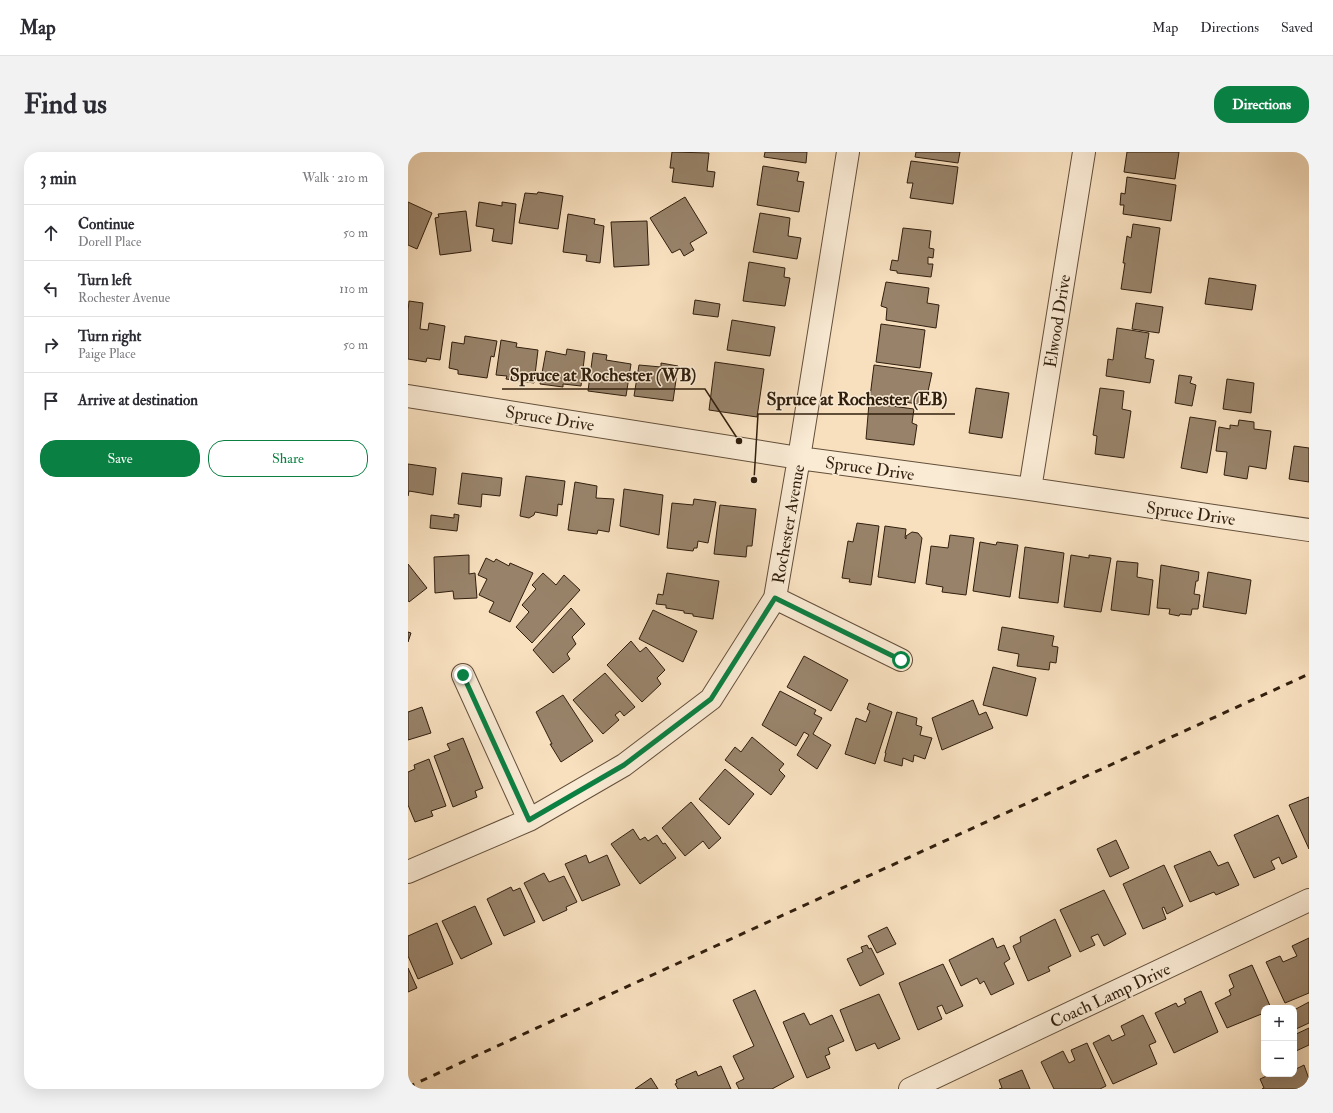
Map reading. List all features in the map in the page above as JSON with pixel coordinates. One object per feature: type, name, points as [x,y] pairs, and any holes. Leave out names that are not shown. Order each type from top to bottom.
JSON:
[{"type":"street","name":"Rochester Avenue","points":[[408,872],[529,820],[624,765],[711,699],[775,598],[848,152]]},
{"type":"street","name":"Elwood Drive","points":[[1030,489],[1084,152]]},
{"type":"street","name":"Spruce Drive","points":[[408,396],[799,458],[1030,489],[1309,530]]},
{"type":"street","points":[[775,598],[901,660]]},
{"type":"street","points":[[463,675],[529,820]]},
{"type":"street","name":"Coach Lamp Drive","points":[[910,1089],[1309,900]]},
{"type":"building","points":[[672,152],[709,153],[707,171],[715,172],[713,187],[672,182],[674,168],[670,168]]},
{"type":"building","points":[[765,152],[807,152],[806,163],[764,157]]},
{"type":"building","points":[[916,152],[960,152],[958,163],[915,157]]},
{"type":"building","points":[[1127,152],[1179,152],[1175,179],[1124,172]]},
{"type":"building","points":[[911,161],[958,167],[953,204],[910,198],[913,183],[907,183]]},
{"type":"building","points":[[763,166],[799,172],[797,181],[804,182],[799,212],[757,205]]},
{"type":"building","points":[[1127,177],[1176,185],[1171,221],[1123,214],[1124,205],[1120,205],[1121,193],[1125,194]]},
{"type":"building","points":[[538,192],[563,196],[558,229],[519,223],[525,193],[537,194]]},
{"type":"building","points":[[685,197],[707,233],[690,243],[694,250],[684,256],[680,249],[672,253],[650,218]]},
{"type":"building","points":[[408,202],[432,213],[417,249],[408,245]]},
{"type":"building","points":[[479,202],[502,206],[502,202],[516,204],[512,244],[492,241],[494,229],[476,226]]},
{"type":"building","points":[[466,211],[471,251],[440,255],[435,218],[439,217],[438,214]]},
{"type":"building","points":[[760,213],[790,218],[788,236],[801,238],[797,259],[753,252]]},
{"type":"building","points":[[568,214],[595,219],[594,224],[604,226],[600,263],[586,261],[587,255],[563,252]]},
{"type":"building","points":[[647,221],[649,265],[614,267],[611,222]]},
{"type":"building","points":[[1133,224],[1160,228],[1151,293],[1121,289],[1127,236],[1131,238]]},
{"type":"building","points":[[903,228],[931,231],[929,248],[934,249],[933,258],[928,257],[928,264],[933,264],[931,277],[897,273],[897,271],[890,270],[892,260],[898,261]]},
{"type":"building","points":[[749,262],[785,268],[784,277],[790,278],[785,306],[743,301]]},
{"type":"building","points":[[1209,278],[1256,285],[1252,310],[1205,304]]},
{"type":"building","points":[[886,282],[929,288],[927,303],[939,305],[936,328],[886,320],[887,308],[881,306]]},
{"type":"building","points":[[695,300],[720,304],[718,317],[693,314]]},
{"type":"building","points":[[409,301],[423,303],[420,329],[428,330],[429,323],[445,326],[440,360],[427,358],[426,362],[408,359]]},
{"type":"building","points":[[1136,303],[1163,307],[1159,333],[1132,329]]},
{"type":"building","points":[[732,320],[775,327],[770,356],[727,350]]},
{"type":"building","points":[[881,324],[925,330],[920,368],[876,362]]},
{"type":"building","points":[[1117,328],[1149,333],[1145,358],[1154,360],[1150,383],[1106,376],[1108,359],[1113,360]]},
{"type":"building","points":[[465,336],[497,341],[494,357],[491,356],[487,378],[458,374],[458,370],[449,368],[452,342],[464,344]]},
{"type":"building","points":[[501,340],[517,343],[516,347],[538,350],[534,383],[506,379],[507,376],[496,375]]},
{"type":"building","points":[[567,349],[585,352],[581,386],[563,384],[563,387],[540,384],[546,351],[566,355]]},
{"type":"building","points":[[593,353],[607,355],[606,360],[631,364],[626,396],[588,391]]},
{"type":"building","points":[[715,362],[764,369],[757,417],[709,410]]},
{"type":"building","points":[[661,363],[678,366],[673,401],[634,396],[639,365],[661,367]]},
{"type":"building","points":[[874,365],[932,373],[925,405],[870,397]]},
{"type":"building","points":[[1179,375],[1192,377],[1190,383],[1196,385],[1192,406],[1175,403]]},
{"type":"building","points":[[1227,379],[1254,383],[1251,413],[1223,409]]},
{"type":"building","points":[[976,388],[1009,393],[1002,438],[969,433]]},
{"type":"building","points":[[1100,388],[1124,391],[1122,409],[1131,411],[1124,458],[1095,454],[1097,436],[1093,435]]},
{"type":"building","points":[[869,403],[914,409],[912,423],[917,425],[914,445],[866,439]]},
{"type":"building","points":[[1190,417],[1216,421],[1207,473],[1181,468]]},
{"type":"building","points":[[1239,420],[1254,422],[1254,429],[1271,431],[1266,469],[1249,466],[1247,479],[1224,475],[1227,452],[1216,451],[1219,427],[1230,429],[1230,425],[1238,426]]},
{"type":"building","points":[[1294,446],[1309,448],[1309,482],[1289,479]]},
{"type":"building","points":[[408,464],[436,468],[433,495],[409,491],[408,496]]},
{"type":"building","points":[[462,473],[502,478],[500,496],[482,494],[481,507],[458,504]]},
{"type":"building","points":[[526,476],[565,481],[562,505],[558,504],[557,516],[535,512],[534,515],[529,518],[520,516]]},
{"type":"building","points":[[575,482],[597,486],[596,498],[614,499],[609,532],[598,530],[597,534],[568,530]]},
{"type":"building","points":[[624,489],[663,495],[659,535],[620,526]]},
{"type":"building","points":[[694,499],[716,502],[708,543],[698,541],[697,548],[694,548],[693,551],[667,548],[672,503],[693,505]]},
{"type":"building","points":[[720,505],[756,509],[752,546],[747,546],[746,557],[714,554]]},
{"type":"building","points":[[454,514],[459,515],[457,531],[430,528],[431,515],[454,518]]},
{"type":"building","points":[[857,523],[879,526],[871,585],[849,582],[850,579],[842,578],[848,541],[853,542]]},
{"type":"building","points":[[885,526],[906,529],[905,538],[906,539],[906,536],[912,532],[918,533],[922,538],[915,583],[878,577]]},
{"type":"building","points":[[950,535],[974,538],[966,595],[942,592],[943,587],[926,584],[931,546],[948,548]]},
{"type":"building","points":[[980,542],[996,545],[997,542],[1018,545],[1010,597],[973,591]]},
{"type":"building","points":[[1025,547],[1064,553],[1058,603],[1019,598]]},
{"type":"building","points":[[469,555],[469,574],[475,573],[477,598],[454,599],[453,591],[435,593],[434,557]]},
{"type":"building","points":[[1071,555],[1089,558],[1089,555],[1111,558],[1101,612],[1064,607]]},
{"type":"building","points":[[486,558],[494,562],[496,559],[509,566],[510,563],[533,573],[510,622],[489,612],[494,602],[479,595],[487,579],[478,575]]},
{"type":"building","points":[[1117,561],[1138,563],[1137,577],[1153,580],[1149,615],[1111,610]]},
{"type":"building","points":[[408,564],[427,588],[409,602],[408,600]]},
{"type":"building","points":[[1161,565],[1199,572],[1194,594],[1200,595],[1198,609],[1192,609],[1191,615],[1180,614],[1179,616],[1169,614],[1170,609],[1157,608]]},
{"type":"building","points":[[1208,572],[1251,580],[1246,614],[1203,607]]},
{"type":"building","points":[[543,573],[556,585],[564,575],[580,590],[532,643],[516,627],[529,612],[522,605],[536,589],[532,585]]},
{"type":"building","points":[[667,573],[719,581],[713,619],[693,616],[693,614],[684,613],[684,611],[666,608],[666,605],[656,604],[658,594],[663,595]]},
{"type":"building","points":[[571,608],[585,624],[572,637],[576,644],[567,654],[570,659],[553,673],[533,650]]},
{"type":"building","points":[[653,610],[697,631],[683,662],[639,639]]},
{"type":"building","points":[[1002,627],[1054,636],[1052,646],[1058,647],[1056,663],[1050,662],[1049,670],[1017,666],[1019,654],[998,650]]},
{"type":"building","points":[[408,632],[411,633],[408,642]]},
{"type":"building","points":[[631,641],[640,652],[646,647],[665,670],[657,678],[661,684],[642,702],[607,665]]},
{"type":"building","points":[[804,656],[848,680],[831,711],[787,687]]},
{"type":"building","points":[[993,667],[1036,678],[1027,716],[983,705]]},
{"type":"building","points":[[605,673],[635,707],[624,716],[620,711],[615,715],[619,720],[603,734],[573,700]]},
{"type":"building","points":[[780,691],[816,710],[814,714],[822,718],[813,734],[831,745],[817,769],[797,755],[809,735],[804,732],[796,746],[762,725]]},
{"type":"building","points":[[563,695],[593,741],[561,762],[550,744],[552,744],[536,712]]},
{"type":"building","points":[[973,700],[979,715],[986,712],[993,728],[942,750],[932,718]]},
{"type":"building","points":[[869,703],[892,712],[875,764],[845,754],[856,718],[866,722],[870,711],[867,709]]},
{"type":"building","points":[[422,707],[431,733],[408,740],[408,712]]},
{"type":"building","points":[[897,712],[917,718],[916,725],[922,727],[920,735],[932,738],[925,759],[914,755],[913,762],[903,758],[902,766],[884,761]]},
{"type":"building","points":[[752,737],[784,764],[779,770],[785,776],[771,795],[725,760],[735,747],[741,752]]},
{"type":"building","points":[[463,738],[483,788],[475,791],[477,797],[453,807],[434,756],[450,750],[447,744]]},
{"type":"building","points":[[429,759],[446,806],[431,811],[433,816],[415,822],[408,805],[408,772],[415,769],[414,765]]},
{"type":"building","points":[[725,769],[754,794],[729,825],[699,799]]},
{"type":"building","points":[[1309,797],[1309,849],[1289,805]]},
{"type":"building","points":[[691,802],[721,838],[709,849],[703,841],[685,856],[662,828]]},
{"type":"building","points":[[1278,815],[1297,857],[1282,864],[1279,857],[1271,861],[1275,869],[1254,878],[1234,835]]},
{"type":"building","points":[[633,829],[640,840],[645,837],[648,841],[657,835],[676,858],[640,884],[611,844]]},
{"type":"building","points":[[1116,840],[1129,868],[1110,877],[1097,849]]},
{"type":"building","points":[[1210,851],[1218,866],[1228,862],[1239,885],[1216,895],[1214,892],[1190,902],[1174,866]]},
{"type":"building","points":[[586,855],[589,863],[607,855],[620,885],[582,901],[565,864]]},
{"type":"building","points":[[1164,865],[1183,906],[1167,914],[1164,907],[1162,908],[1166,919],[1143,929],[1123,884]]},
{"type":"building","points":[[544,873],[549,882],[564,876],[577,902],[566,907],[567,910],[543,921],[524,883]]},
{"type":"building","points":[[511,887],[513,891],[520,888],[535,922],[504,936],[487,899]]},
{"type":"building","points":[[1104,890],[1126,934],[1104,946],[1098,934],[1091,937],[1095,945],[1080,952],[1060,910]]},
{"type":"building","points":[[475,906],[492,944],[461,959],[442,921]]},
{"type":"building","points":[[1055,919],[1071,956],[1048,967],[1050,971],[1028,981],[1013,946],[1021,942],[1020,937]]},
{"type":"building","points":[[437,923],[453,964],[418,979],[408,956],[408,936]]},
{"type":"building","points":[[887,927],[896,944],[877,953],[868,936]]},
{"type":"building","points":[[993,938],[997,948],[1004,945],[1010,959],[1004,963],[1014,984],[991,995],[984,981],[980,984],[977,978],[961,986],[949,960]]},
{"type":"building","points":[[1309,938],[1309,993],[1285,1003],[1266,962],[1280,956],[1283,962],[1297,956],[1292,946]]},
{"type":"building","points":[[867,945],[869,949],[871,948],[884,974],[860,986],[847,959],[863,952],[861,947]]},
{"type":"building","points":[[943,964],[963,1006],[946,1014],[942,1005],[937,1007],[942,1019],[918,1030],[899,983]]},
{"type":"building","points":[[1252,965],[1270,1005],[1261,1005],[1261,1014],[1227,1028],[1215,1003],[1231,995],[1229,990],[1234,987],[1229,975]]},
{"type":"building","points":[[408,968],[417,988],[408,992]]},
{"type":"building","points":[[755,990],[794,1077],[772,1089],[739,1089],[736,1083],[744,1079],[733,1056],[754,1046],[733,1000]]},
{"type":"building","points":[[1201,991],[1218,1032],[1174,1053],[1155,1013],[1176,1003],[1178,1007],[1186,1003],[1184,999]]},
{"type":"building","points":[[879,994],[900,1039],[878,1049],[875,1043],[856,1051],[840,1010]]},
{"type":"building","points":[[1309,1002],[1309,1023],[1297,1029],[1297,1008]]},
{"type":"building","points":[[804,1013],[810,1025],[832,1015],[844,1041],[828,1048],[830,1054],[825,1056],[830,1068],[807,1078],[783,1022]]},
{"type":"building","points":[[1143,1015],[1156,1042],[1149,1045],[1157,1064],[1113,1084],[1093,1043],[1109,1035],[1112,1041],[1125,1035],[1121,1026]]},
{"type":"building","points":[[1309,1028],[1309,1045],[1297,1051],[1297,1041],[1297,1034]]},
{"type":"building","points":[[1087,1043],[1106,1086],[1100,1089],[1054,1089],[1041,1062],[1063,1051],[1069,1063],[1075,1060],[1071,1050]]},
{"type":"building","points":[[1304,1065],[1309,1079],[1309,1089],[1262,1089],[1264,1088],[1260,1079],[1264,1077],[1297,1077],[1297,1068]]},
{"type":"building","points":[[721,1066],[731,1089],[678,1089],[675,1084],[677,1083],[676,1080],[696,1071],[698,1076]]},
{"type":"building","points":[[1022,1070],[1030,1089],[999,1089],[1002,1088],[999,1080]]},
{"type":"building","points":[[651,1078],[658,1089],[635,1089]]},
{"type":"railway","points":[[408,1087],[1309,674]]},
{"type":"place","name":"Spruce at Rochester (WB)","points":[[739,441]]},
{"type":"place","name":"Spruce at Rochester (EB)","points":[[754,480]]},
{"type":"route","points":[[463,675],[529,820],[624,765],[711,699],[775,598],[901,660]]}]
